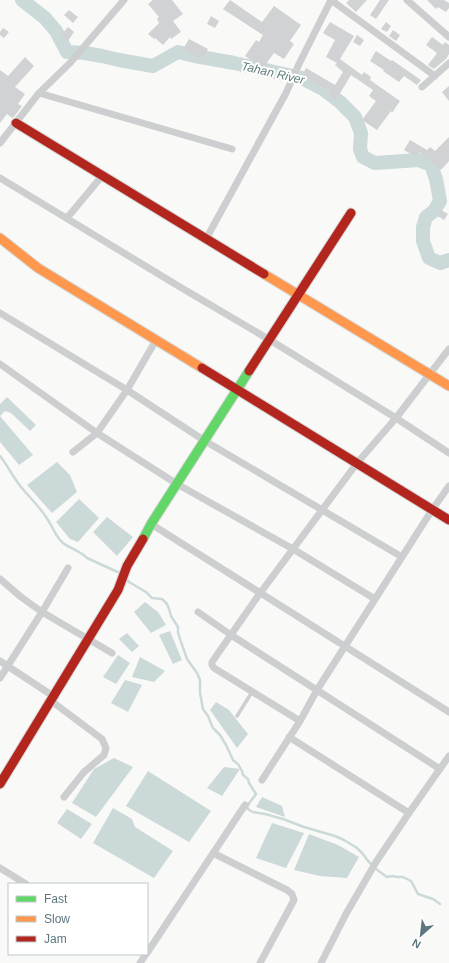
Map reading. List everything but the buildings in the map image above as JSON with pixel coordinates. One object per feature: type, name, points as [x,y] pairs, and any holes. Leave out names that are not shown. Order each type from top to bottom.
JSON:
[{"type":"street","points":[[0,143],[39,93],[70,63],[124,0]]},
{"type":"street","points":[[206,239],[286,93],[331,0],[435,76]]},
{"type":"street","points":[[407,0],[449,37]]},
{"type":"street","points":[[422,87],[449,63]]},
{"type":"street","points":[[39,93],[232,149]]},
{"type":"street","points":[[16,123],[449,386]]},
{"type":"street","points":[[67,218],[102,176]]},
{"type":"street","points":[[0,178],[270,340],[396,418],[449,453]]},
{"type":"street","points":[[2,777],[118,590],[127,566],[151,524],[351,213]]},
{"type":"street","points":[[0,238],[38,268],[449,520]]},
{"type":"street","points":[[0,313],[127,390],[205,441],[402,557]]},
{"type":"street","points":[[73,452],[97,433],[127,390],[156,340]]},
{"type":"street","points":[[300,721],[214,668],[212,662],[357,463],[396,418],[449,350]]},
{"type":"street","points":[[0,364],[97,433],[177,484],[293,549],[375,599]]},
{"type":"street","points":[[262,780],[300,721],[317,690],[432,510],[449,486]]},
{"type":"street","points":[[151,524],[449,712]]},
{"type":"street","points":[[0,678],[68,568]]},
{"type":"street","points":[[0,579],[42,612],[112,653]]},
{"type":"street","points":[[198,612],[231,635],[440,769]]},
{"type":"street","points":[[0,661],[8,665],[52,698],[102,739],[106,748],[104,755],[84,772],[64,797]]},
{"type":"street","points":[[289,737],[409,813]]},
{"type":"street","points":[[321,963],[346,914],[376,862],[449,756]]},
{"type":"street","points":[[148,951],[245,805]]},
{"type":"street","points":[[213,853],[287,890],[292,894],[294,900],[260,963]]},
{"type":"street","points":[[0,868],[24,883]]},
{"type":"lane","points":[[237,716],[252,692]]},
{"type":"shaded area","points":[[7,397],[36,425],[30,431],[11,413],[5,411],[0,416],[0,404]]},
{"type":"shaded area","points":[[0,416],[33,455],[19,465],[0,442]]},
{"type":"shaded area","points":[[57,462],[70,475],[77,492],[52,513],[27,485]]},
{"type":"shaded area","points":[[79,499],[99,518],[78,542],[70,539],[56,522]]},
{"type":"shaded area","points":[[107,517],[133,537],[117,556],[93,532]]},
{"type":"shaded area","points":[[145,602],[158,612],[166,625],[151,633],[134,612]]},
{"type":"shaded area","points":[[170,631],[182,660],[173,664],[159,635]]},
{"type":"shaded area","points":[[127,633],[139,646],[132,652],[119,639]]},
{"type":"shaded area","points":[[118,655],[130,663],[116,684],[103,677]]},
{"type":"shaded area","points":[[140,657],[165,671],[154,682],[132,677]]},
{"type":"shaded area","points":[[125,680],[142,685],[128,712],[111,703]]},
{"type":"shaded area","points":[[216,702],[229,710],[248,734],[237,748],[210,710]]},
{"type":"shaded area","points":[[114,758],[133,767],[96,817],[72,803],[94,769]]},
{"type":"shaded area","points":[[224,767],[240,769],[222,796],[207,788]]},
{"type":"shaded area","points":[[148,771],[211,811],[189,842],[126,806]]},
{"type":"shaded area","points":[[262,797],[282,806],[285,817],[256,807]]},
{"type":"shaded area","points":[[113,808],[132,819],[135,827],[173,851],[154,878],[93,843]]},
{"type":"shaded area","points":[[67,809],[92,824],[81,839],[57,823]]},
{"type":"shaded area","points":[[272,823],[304,833],[286,868],[256,858]]},
{"type":"shaded area","points":[[309,834],[338,845],[359,857],[347,878],[320,876],[294,870]]},
{"type":"waterway","name":"Tahan River","points":[[22,0],[45,18],[56,31],[67,52],[85,53],[153,66],[178,52],[302,78],[323,89],[340,102],[355,117],[361,133],[360,149],[363,157],[375,163],[419,160],[431,165],[436,179],[440,201],[434,211],[426,217],[423,227],[423,241],[429,258],[440,263],[449,260]]},
{"type":"waterway","points":[[0,456],[21,487],[39,507],[56,535],[63,543],[87,558],[122,574]]},
{"type":"waterway","points":[[125,578],[146,592],[152,598],[162,599],[167,604],[171,616],[178,627],[178,632],[187,659],[200,680],[200,693],[203,709],[213,728],[220,735],[233,760],[238,764],[243,775],[248,779],[256,794],[247,808],[253,812],[283,819],[344,840],[357,848],[376,869],[387,877],[403,877],[411,881],[418,894],[433,899],[440,904]]},
{"type":"traffic: fast","points":[[143,539],[151,524],[249,371]]},
{"type":"traffic: slow","points":[[0,238],[38,268],[202,368]]},
{"type":"traffic: slow","points":[[264,274],[449,386]]},
{"type":"traffic: jam","points":[[16,123],[264,274]]},
{"type":"traffic: jam","points":[[249,371],[351,213]]},
{"type":"traffic: jam","points":[[202,368],[449,520]]},
{"type":"traffic: jam","points":[[0,784],[118,590],[127,566],[143,539]]}]
